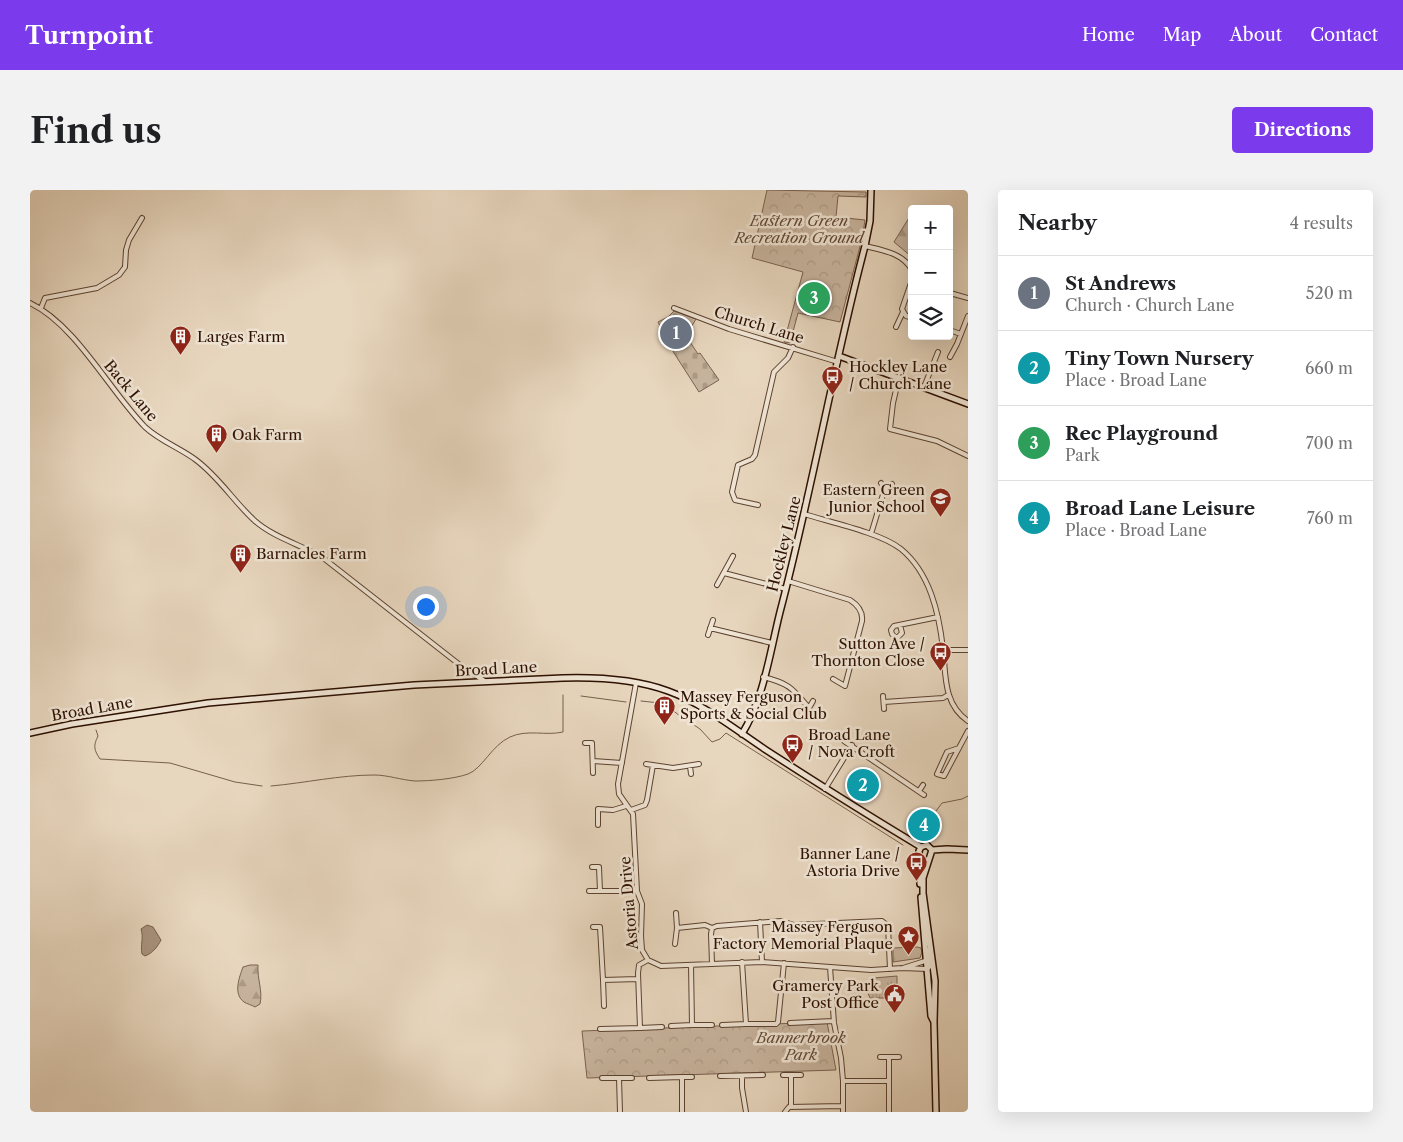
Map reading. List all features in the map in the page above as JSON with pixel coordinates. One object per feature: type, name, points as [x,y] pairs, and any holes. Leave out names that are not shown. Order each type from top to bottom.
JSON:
[{"type":"street","name":"Hockley Lane","points":[[742,734],[756,704],[786,590],[865,246],[871,214],[871,190]]},
{"type":"street","points":[[41,308],[45,298],[97,288],[119,275],[125,267],[126,250],[129,240],[142,218]]},
{"type":"street","points":[[865,246],[895,254],[908,264]]},
{"type":"street","points":[[896,327],[903,312],[908,292]]},
{"type":"street","points":[[953,294],[968,298]]},
{"type":"street","name":"Back Lane","points":[[30,303],[41,308],[68,331],[145,427],[155,436],[201,464],[256,522],[280,537],[301,545],[322,557],[460,666],[486,682]]},
{"type":"street","name":"Church Lane","points":[[674,308],[729,329],[838,359]]},
{"type":"street","points":[[903,312],[908,317]]},
{"type":"street","points":[[950,357],[967,319]]},
{"type":"street","points":[[953,331],[961,334]]},
{"type":"street","points":[[758,505],[735,500],[733,496],[738,465],[755,456],[774,372],[788,358],[793,347]]},
{"type":"street","points":[[924,387],[938,352]]},
{"type":"street","points":[[838,359],[899,377],[968,404]]},
{"type":"street","points":[[899,377],[890,429],[937,441],[968,456]]},
{"type":"street","points":[[881,483],[885,488]]},
{"type":"street","points":[[871,534],[885,488],[892,484]]},
{"type":"street","points":[[804,514],[885,539],[901,549],[916,564],[928,587],[938,617],[948,695],[954,708],[968,721]]},
{"type":"street","points":[[717,585],[733,556]]},
{"type":"street","points":[[724,574],[786,590]]},
{"type":"street","points":[[788,581],[850,600],[857,605],[862,615],[845,686],[833,679]]},
{"type":"street","points":[[900,625],[938,617]]},
{"type":"street","points":[[708,635],[713,620]]},
{"type":"street","points":[[710,628],[772,642]]},
{"type":"street","points":[[943,650],[968,650]]},
{"type":"street","name":"Broad Lane","points":[[30,733],[72,724],[208,703],[414,685],[585,677],[636,683],[651,686],[684,698],[825,789],[921,847]]},
{"type":"street","points":[[764,677],[785,683],[794,690],[809,708]]},
{"type":"street","points":[[636,683],[618,784],[619,794],[626,806],[631,810],[645,805],[653,765]]},
{"type":"street","points":[[884,702],[943,698],[948,695]]},
{"type":"street","points":[[883,696],[884,709]]},
{"type":"street","points":[[805,715],[813,701]]},
{"type":"street","points":[[958,748],[947,752],[937,774],[944,776],[968,731]]},
{"type":"street","points":[[844,741],[924,795]]},
{"type":"street","points":[[585,743],[592,743],[592,773]]},
{"type":"street","points":[[825,789],[852,746]]},
{"type":"street","points":[[593,761],[622,763]]},
{"type":"street","points":[[646,764],[673,768],[699,764]]},
{"type":"street","points":[[690,766],[691,774]]},
{"type":"street","points":[[918,791],[923,785]]},
{"type":"street","points":[[598,804],[598,824]]},
{"type":"street","points":[[598,810],[613,810],[626,806]]},
{"type":"street","name":"Astoria Drive","points":[[631,810],[634,819],[637,891],[642,904],[642,950],[648,960],[661,966],[762,962],[871,970],[927,969]]},
{"type":"street","points":[[932,853],[927,845],[921,847],[920,876],[929,960],[935,983],[936,1112]]},
{"type":"street","points":[[921,855],[925,858],[932,853],[948,849],[968,850]]},
{"type":"street","points":[[932,853],[923,878],[923,894],[930,940],[927,969],[931,1016],[934,1022]]},
{"type":"street","points":[[592,867],[606,866]]},
{"type":"street","points":[[599,867],[600,891]]},
{"type":"street","points":[[589,891],[637,891]]},
{"type":"street","points":[[675,944],[676,913]]},
{"type":"street","points":[[677,928],[705,925],[712,928],[723,924],[781,921],[794,925],[884,922],[888,926],[890,969]]},
{"type":"street","points":[[760,922],[762,962]]},
{"type":"street","points":[[593,927],[607,927]]},
{"type":"street","points":[[600,927],[604,1006]]},
{"type":"street","points":[[712,928],[712,964]]},
{"type":"street","points":[[640,1028],[639,966],[648,960]]},
{"type":"street","name":"Astoria Drive","points":[[903,968],[929,960]]},
{"type":"street","points":[[742,962],[746,1024]]},
{"type":"street","points":[[722,1025],[776,1024],[778,1022],[784,963]]},
{"type":"street","points":[[691,965],[692,1025]]},
{"type":"street","points":[[830,967],[834,1021],[841,1058],[843,1112]]},
{"type":"street","points":[[602,980],[638,979]]},
{"type":"street","points":[[790,1023],[834,1021]]},
{"type":"street","points":[[671,1026],[712,1025]]},
{"type":"street","points":[[600,1029],[662,1027]]},
{"type":"street","points":[[880,1057],[899,1057]]},
{"type":"street","points":[[889,1057],[889,1111]]},
{"type":"street","points":[[720,1076],[762,1075]]},
{"type":"street","points":[[783,1075],[800,1075]]},
{"type":"street","points":[[791,1075],[791,1107]]},
{"type":"street","points":[[742,1076],[746,1112]]},
{"type":"street","points":[[682,1077],[682,1112]]},
{"type":"street","points":[[649,1078],[692,1077]]},
{"type":"street","points":[[602,1078],[632,1078]]},
{"type":"street","points":[[619,1078],[620,1112]]},
{"type":"street","points":[[843,1081],[889,1082]]},
{"type":"street","points":[[785,1112],[787,1108],[791,1107],[843,1106]]},
{"type":"green space","name":"Eastern Green Recreation Ground","points":[[767,190],[866,192],[866,197],[838,196],[836,217],[865,220],[862,239],[840,322],[798,313],[790,343],[784,342],[803,272],[752,258]]},
{"type":"green space","points":[[908,219],[908,254],[894,242]]},
{"type":"green space","points":[[674,311],[696,319],[686,336],[719,380],[699,392],[674,353],[658,322],[668,317]]},
{"type":"green space","points":[[893,948],[921,948],[920,958],[893,962]]},
{"type":"green space","points":[[258,965],[261,999],[260,1004],[255,1007],[241,999],[238,990],[243,967]]},
{"type":"green space","points":[[897,976],[897,998],[870,998],[868,993],[874,978]]},
{"type":"green space","name":"Bannerbrook Park","points":[[827,1022],[836,1070],[587,1078],[582,1031]]},
{"type":"shaded area","points":[[147,925],[153,927],[161,940],[155,949],[145,956],[142,954],[141,929]]},
{"type":"waterway","points":[[271,786],[361,775],[379,775],[415,781],[442,779],[468,774],[478,767],[498,745],[510,737],[523,733],[563,732],[563,695]]},
{"type":"waterway","points":[[581,696],[626,702]]},
{"type":"waterway","points":[[641,701],[660,703]]},
{"type":"waterway","points":[[666,705],[680,716]]},
{"type":"waterway","points":[[688,721],[700,729],[712,742],[720,739],[726,733],[903,845]]},
{"type":"waterway","points":[[96,730],[98,736],[95,748],[100,759],[170,763],[235,782],[262,786]]},
{"type":"waterway","points":[[936,811],[942,803],[968,796]]},
{"type":"place","name":"Rec Playground","points":[[814,298]]},
{"type":"place","name":"St Andrews","points":[[676,333]]},
{"type":"place","name":"Larges Farm","points":[[181,356]]},
{"type":"place","name":"Hockley Lane / Church Lane","points":[[833,395]]},
{"type":"place","name":"Oak Farm","points":[[216,454]]},
{"type":"place","name":"Eastern Green Junior School","points":[[941,518]]},
{"type":"place","name":"Barnacles Farm","points":[[240,573]]},
{"type":"place","name":"Sutton Ave / Thornton Close","points":[[941,672]]},
{"type":"place","name":"Massey Ferguson Sports & Social Club","points":[[664,725]]},
{"type":"place","name":"Broad Lane / Nova Croft","points":[[792,763]]},
{"type":"place","name":"Tiny Town Nursery","points":[[863,785]]},
{"type":"place","name":"Broad Lane Leisure","points":[[924,825]]},
{"type":"place","name":"Banner Lane / Astoria Drive","points":[[916,882]]},
{"type":"place","name":"Massey Ferguson Factory Memorial Plaque","points":[[909,955]]},
{"type":"place","name":"Gramercy Park Post Office","points":[[895,1014]]}]
